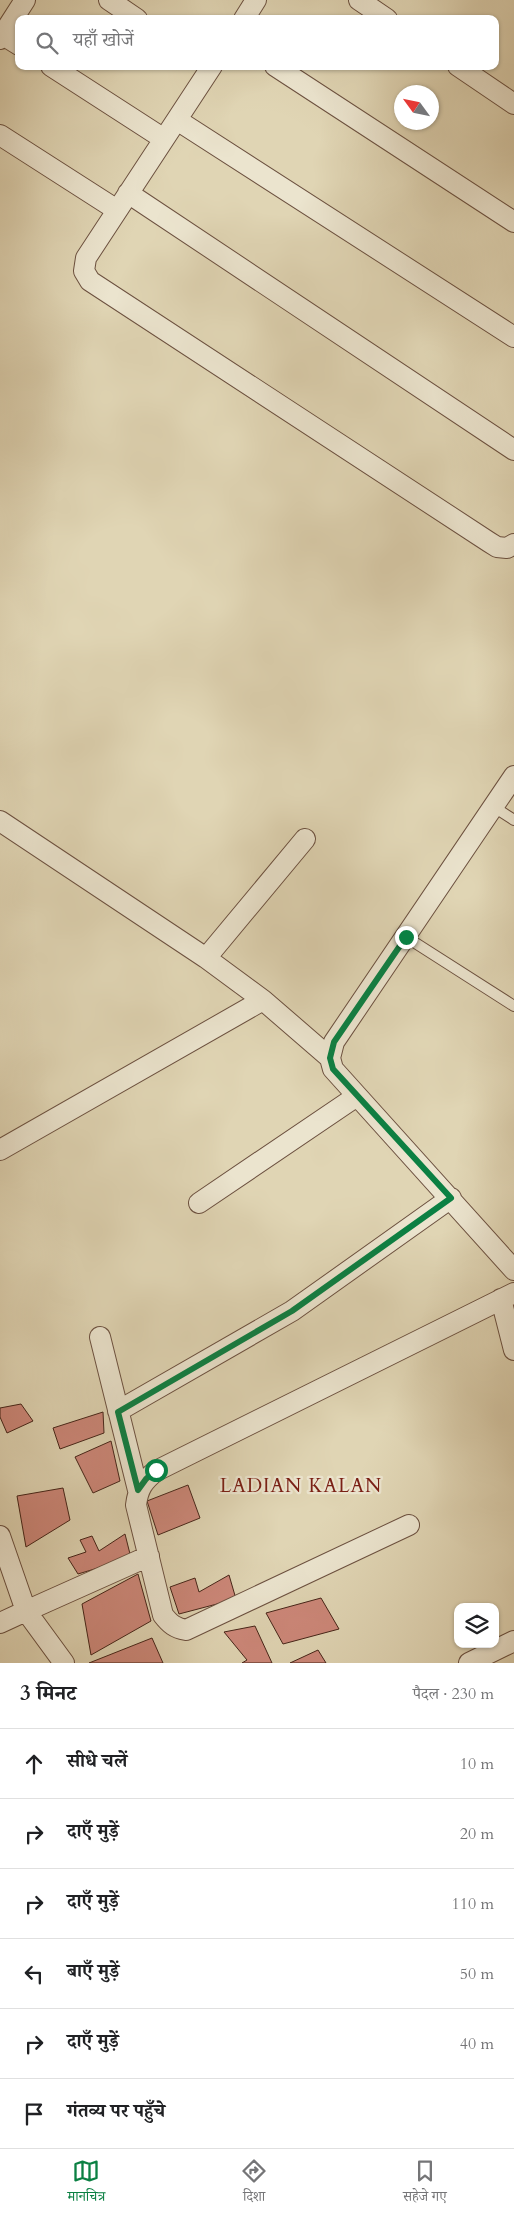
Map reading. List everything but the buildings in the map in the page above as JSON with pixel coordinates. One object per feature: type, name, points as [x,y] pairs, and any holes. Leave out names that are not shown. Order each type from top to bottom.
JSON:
[{"type":"street","points":[[18,15],[25,0]]},
{"type":"street","points":[[109,0],[131,15]]},
{"type":"street","points":[[247,15],[256,0]]},
{"type":"street","points":[[359,0],[381,15]]},
{"type":"street","points":[[7,40],[15,22]]},
{"type":"street","points":[[58,70],[164,139]]},
{"type":"street","points":[[209,70],[86,258],[84,270],[90,281],[497,547],[507,548],[514,544]]},
{"type":"street","points":[[280,70],[514,222]]},
{"type":"street","points":[[464,70],[514,104]]},
{"type":"street","points":[[177,120],[514,337]]},
{"type":"street","points":[[0,135],[117,210]]},
{"type":"street","points":[[128,193],[514,450]]},
{"type":"street","points":[[514,776],[334,1042],[330,1058],[333,1069],[514,1270]]},
{"type":"street","points":[[0,821],[206,958],[262,1000],[330,1058]]},
{"type":"street","points":[[206,958],[306,839]]},
{"type":"street","points":[[0,1150],[262,1000]]},
{"type":"street","points":[[199,1203],[357,1096]]},
{"type":"street","points":[[118,1412],[292,1311],[451,1198]]},
{"type":"street","points":[[138,1490],[156,1470],[508,1296],[514,1350]]},
{"type":"street","points":[[100,1337],[138,1490],[136,1505],[162,1615],[169,1624],[186,1630],[409,1525]]},
{"type":"street","points":[[0,1536],[26,1611],[64,1663]]},
{"type":"street","points":[[0,1623],[149,1556]]},
{"type":"street","points":[[469,1663],[514,1641]]},
{"type":"lane","points":[[494,807],[514,820]]},
{"type":"lane","points":[[406,937],[514,1006]]},
{"type":"district","name":"LADIAN KALAN","points":[[301,1485]]},
{"type":"route","points":[[156,1470],[138,1490],[118,1412],[292,1311],[451,1198],[333,1069],[330,1058],[334,1042],[406,937]]}]
